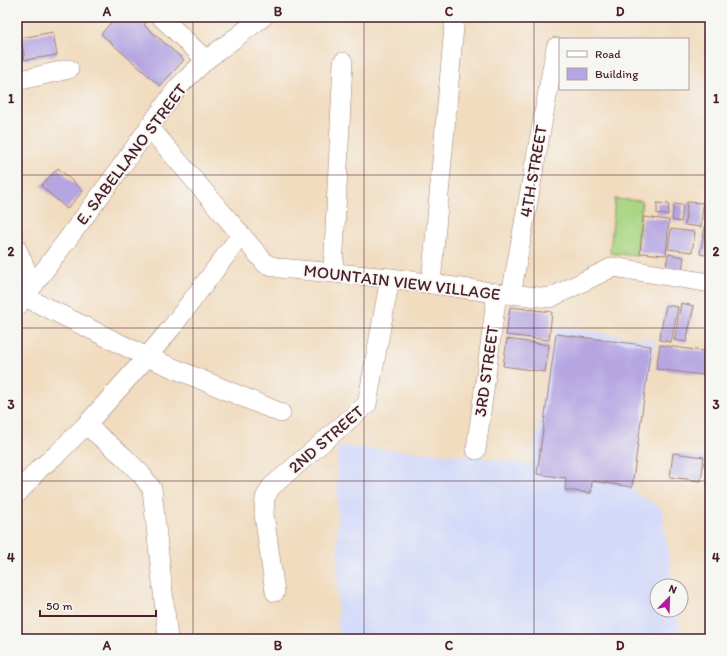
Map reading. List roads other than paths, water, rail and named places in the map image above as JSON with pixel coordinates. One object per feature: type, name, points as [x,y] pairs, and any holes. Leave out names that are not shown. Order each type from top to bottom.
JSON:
[{"type":"street","name":"E. SABELLANO STREET","points":[[25,297],[111,181],[178,87],[206,60],[262,17]]},
{"type":"street","points":[[163,18],[206,60]]},
{"type":"street","points":[[431,284],[454,27]]},
{"type":"street","name":"4TH STREET","points":[[504,294],[556,47]]},
{"type":"street","points":[[333,272],[343,62]]},
{"type":"street","points":[[17,81],[69,69]]},
{"type":"street","name":"MOUNTAIN VIEW VILLAGE","points":[[149,127],[266,264],[279,268],[390,278],[504,294],[550,298],[613,267],[710,283]]},
{"type":"street","points":[[17,494],[40,469],[86,425],[147,357],[172,327],[241,235]]},
{"type":"street","points":[[17,248],[25,297],[147,357],[281,413]]},
{"type":"street","name":"2ND STREET","points":[[275,592],[264,514],[265,498],[271,487],[367,404],[390,278]]},
{"type":"street","name":"3RD STREET","points":[[476,450],[504,294]]},
{"type":"street","points":[[86,425],[142,474],[152,489],[168,639]]}]
